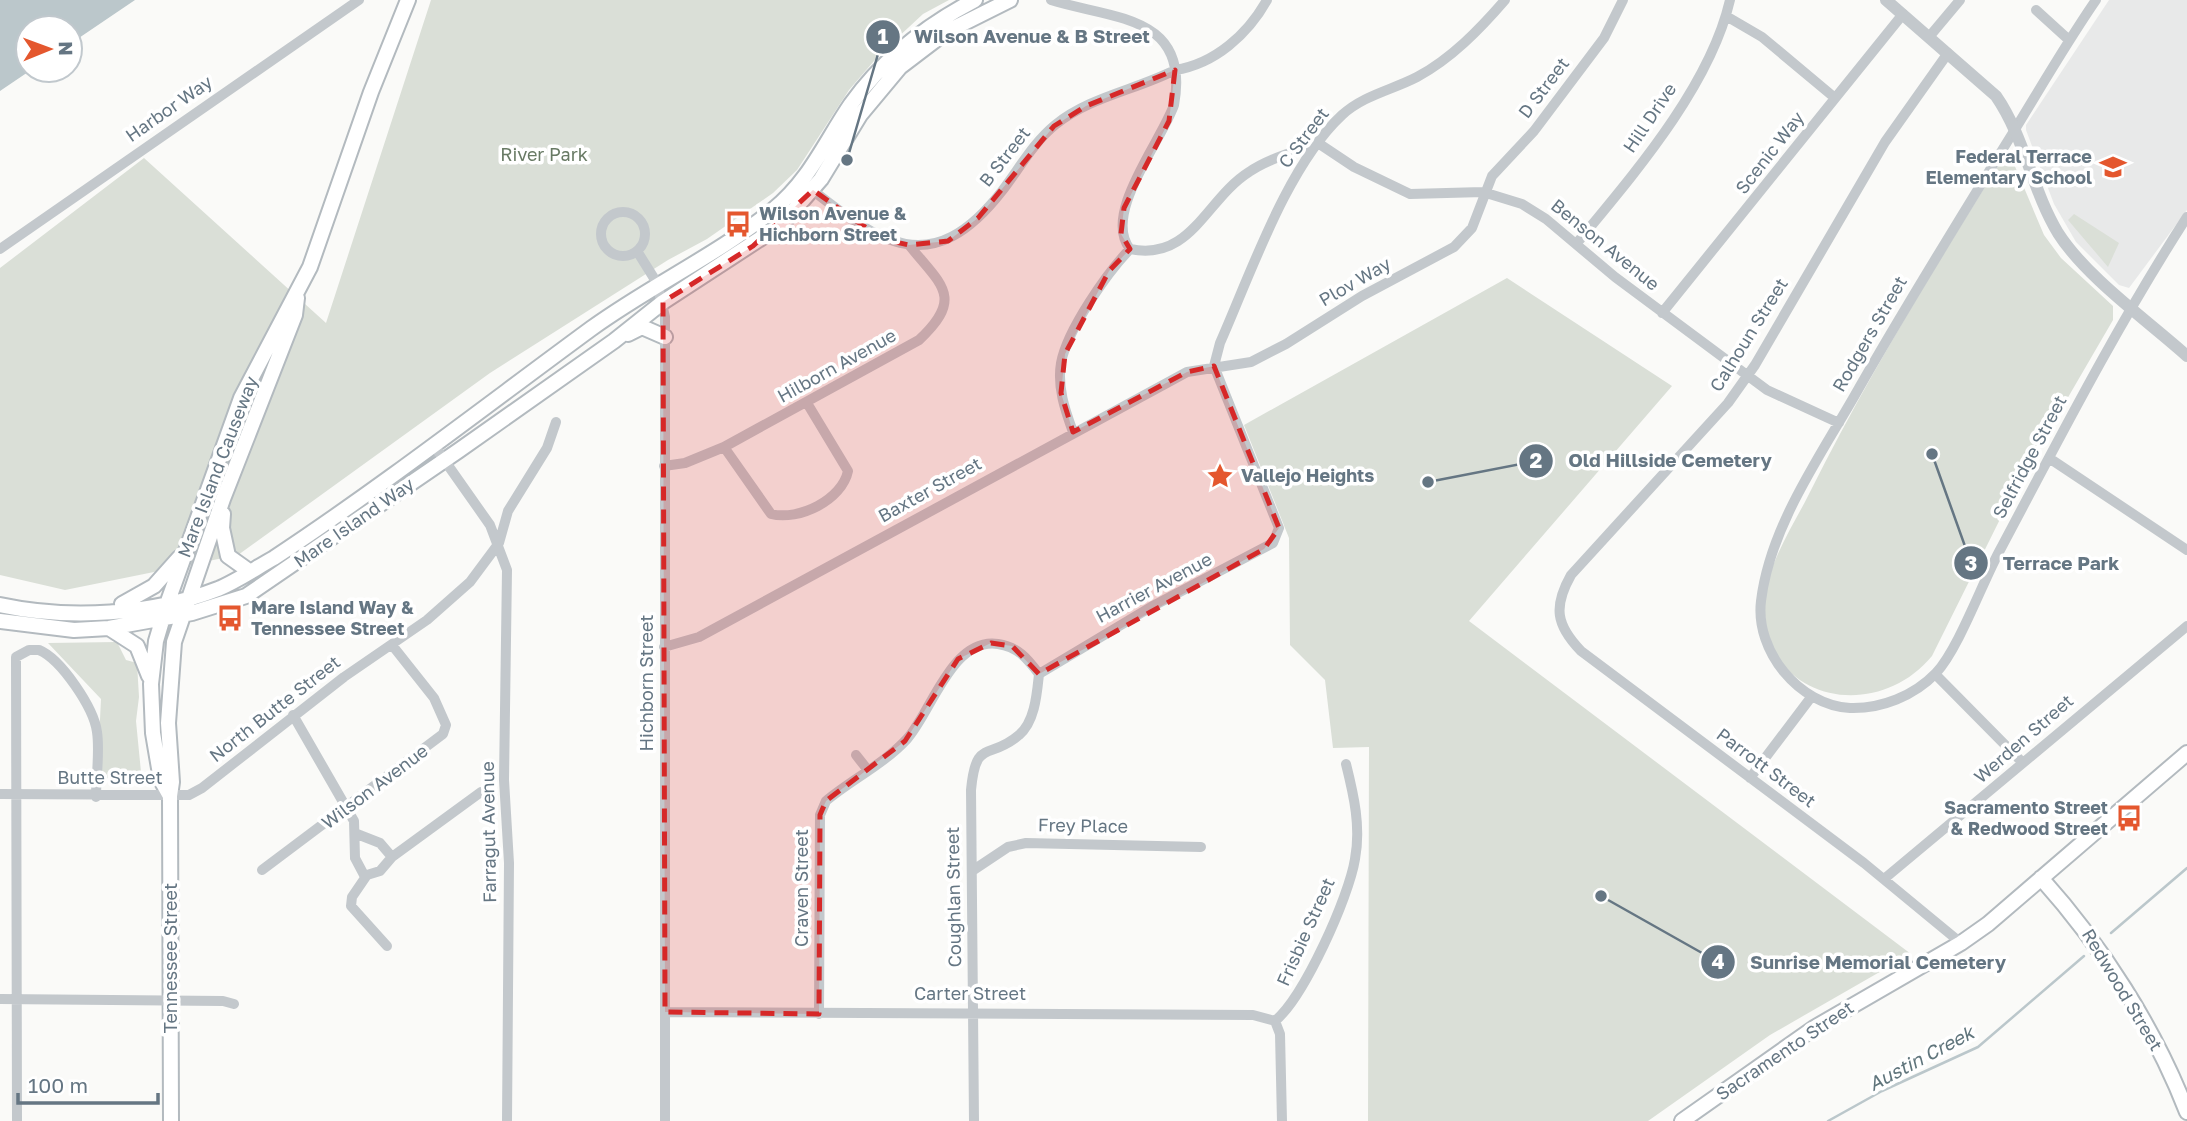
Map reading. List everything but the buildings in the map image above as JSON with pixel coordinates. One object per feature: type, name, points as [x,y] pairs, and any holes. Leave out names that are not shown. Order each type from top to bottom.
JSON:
[{"type":"main road","name":"Mare Island Causeway","points":[[371,92],[399,0]]},
{"type":"main road","name":"Mare Island Causeway","points":[[188,599],[223,499],[295,316],[297,296],[371,92],[408,0]]},
{"type":"main road","points":[[657,283],[747,229],[808,186],[851,104],[878,70],[904,45],[941,18],[975,0]]},
{"type":"main road","points":[[663,302],[781,225],[860,115],[900,67],[946,32],[1010,0]]},
{"type":"main road","name":"Mare Island Way","points":[[0,605],[48,613],[102,611],[167,604],[221,588],[288,549],[657,283]]},
{"type":"main road","name":"Mare Island Causeway","points":[[167,604],[241,398],[286,311],[297,296]]},
{"type":"main road","name":"Mare Island Way","points":[[0,621],[74,630],[109,628],[183,615],[246,596],[614,341],[663,302]]},
{"type":"main road","points":[[614,341],[642,327],[651,328],[665,337]]},
{"type":"main road","points":[[223,499],[222,528],[228,556],[249,571]]},
{"type":"main road","points":[[102,611],[124,604],[154,586],[187,545]]},
{"type":"main road","name":"Tennessee Street","points":[[171,1121],[170,796],[173,782],[169,690],[174,642],[188,599]]},
{"type":"main road","name":"Tennessee Street","points":[[167,604],[151,684],[153,733],[161,780],[170,796]]},
{"type":"main road","points":[[109,628],[137,646],[151,684]]},
{"type":"main road","name":"Sacramento Street","points":[[1682,1121],[1814,1028],[1961,943],[2187,754]]},
{"type":"main road","name":"Redwood Street","points":[[2041,878],[2079,920],[2113,971],[2162,1055],[2187,1112]]},
{"type":"street","name":"Harbor Way","points":[[0,249],[359,0]]},
{"type":"street","points":[[1051,0],[1133,20],[1158,35],[1171,53],[1177,92],[1169,121],[1124,208],[1121,234],[1130,249]]},
{"type":"street","name":"B Street","points":[[808,186],[882,239],[909,246],[948,241],[964,230],[1001,192],[1036,144],[1064,118],[1086,106],[1175,70],[1191,67],[1229,45],[1254,22],[1267,0]]},
{"type":"street","name":"C Street","points":[[1214,366],[1220,342],[1298,170],[1318,143],[1341,116],[1362,99],[1409,80],[1441,61],[1505,0]]},
{"type":"street","name":"D Street","points":[[1483,192],[1492,176],[1534,131],[1604,38],[1623,0]]},
{"type":"street","name":"Hill Drive","points":[[1577,243],[1665,132],[1689,94],[1726,16],[1730,0]]},
{"type":"street","points":[[1886,0],[1988,87],[2003,106],[2015,130],[2040,196],[2060,236],[2075,256],[2187,356]]},
{"type":"street","points":[[1929,37],[1960,0]]},
{"type":"street","name":"Rodgers Street","points":[[1812,696],[1786,674],[1769,650],[1760,620],[1761,601],[1780,537],[1839,423],[1911,296],[2096,0]]},
{"type":"street","points":[[2036,10],[2069,40]]},
{"type":"street","name":"Scenic Way","points":[[1662,313],[1786,163],[1903,14]]},
{"type":"street","points":[[1726,16],[1762,37],[1835,98]]},
{"type":"street","name":"Calhoun Street","points":[[1560,615],[1560,594],[1571,575],[1728,403],[1885,142],[1948,53]]},
{"type":"street","points":[[1130,249],[1158,252],[1178,243],[1230,186],[1249,172],[1318,143]]},
{"type":"street","name":"Benson Avenue","points":[[1318,143],[1354,167],[1410,194],[1483,192],[1522,204],[1577,243],[1662,313],[1747,375],[1789,401],[1839,423]]},
{"type":"street","name":"Plov Way","points":[[1214,366],[1251,362],[1286,344],[1362,296],[1454,247],[1472,229],[1483,192]]},
{"type":"street","points":[[622,212],[639,219],[645,232],[643,244],[637,251],[623,256],[611,252],[602,237],[607,220],[622,212]]},
{"type":"street","name":"Selfridge Street","points":[[1812,696],[1836,707],[1877,705],[1921,687],[1944,663],[2049,458],[2132,307],[2187,217]]},
{"type":"street","name":"Hilborn Avenue","points":[[664,466],[685,463],[724,447],[919,340],[942,315],[945,296],[938,279],[909,246]]},
{"type":"street","points":[[1073,432],[1061,393],[1061,363],[1109,271],[1130,249]]},
{"type":"street","name":"Hichborn Street","points":[[637,251],[657,283],[663,302],[665,337],[665,1121]]},
{"type":"street","name":"Baxter Street","points":[[664,647],[699,637],[1187,372],[1214,366]]},
{"type":"street","name":"Harrier Avenue","points":[[1039,674],[1151,607],[1273,543],[1279,528],[1214,366]]},
{"type":"street","points":[[724,447],[771,514],[801,513],[836,494],[846,483],[848,471],[807,403]]},
{"type":"street","points":[[392,645],[459,593],[499,543],[508,511],[547,448],[556,422]]},
{"type":"street","points":[[433,444],[490,525],[499,543]]},
{"type":"street","points":[[2049,458],[2187,550]]},
{"type":"street","name":"Farragut Avenue","points":[[499,543],[507,570],[508,605],[504,780],[509,863],[507,1121]]},
{"type":"street","name":"Parrott Street","points":[[1560,615],[1566,635],[1581,651],[1884,879],[1961,943]]},
{"type":"street","name":"Werden Street","points":[[1884,879],[1955,823],[2022,762],[2187,626]]},
{"type":"street","name":"Craven Street","points":[[819,1014],[820,815],[826,801],[905,741],[958,659],[971,648],[991,643],[1012,646],[1027,657],[1039,674]]},
{"type":"street","name":"North Butte Street","points":[[215,778],[293,715],[392,645]]},
{"type":"street","name":"Wilson Avenue","points":[[262,870],[433,744],[446,725],[434,698],[392,645]]},
{"type":"street","points":[[17,1121],[16,657],[29,650],[48,655],[89,707],[97,731],[96,797]]},
{"type":"street","name":"Coughlan Street","points":[[974,1121],[973,765],[978,757],[1020,735],[1028,725],[1039,674]]},
{"type":"street","points":[[1935,674],[2022,762]]},
{"type":"street","points":[[1750,778],[1812,696]]},
{"type":"street","points":[[293,715],[354,821],[357,834],[355,858],[363,875],[380,871],[392,857],[481,792]]},
{"type":"street","points":[[856,755],[867,769]]},
{"type":"street","name":"Frisbie Street","points":[[1275,1021],[1298,995],[1339,907],[1353,869],[1357,833],[1356,804],[1346,764]]},
{"type":"street","name":"Butte Street","points":[[0,794],[96,797],[189,795],[215,778]]},
{"type":"street","points":[[357,834],[380,843],[392,857]]},
{"type":"street","name":"Frey Place","points":[[972,871],[1008,847],[1026,842],[1201,847]]},
{"type":"street","points":[[367,875],[352,897],[351,906],[387,946]]},
{"type":"street","points":[[0,999],[234,1003]]},
{"type":"street","name":"Carter Street","points":[[665,1012],[1253,1015],[1275,1021]]},
{"type":"street","points":[[1275,1021],[1280,1034],[1282,1121]]},
{"type":"highlighted area","points":[[1175,70],[1169,121],[1124,208],[1121,234],[1130,249],[1109,271],[1065,354],[1061,393],[1073,432],[1187,372],[1214,366],[1279,528],[1264,549],[1039,674],[1012,646],[991,643],[958,659],[905,741],[826,801],[820,815],[819,1014],[665,1012],[663,302],[753,246],[813,190],[882,239],[909,245],[948,241],[978,218],[1054,126],[1086,106]]},
{"type":"shaded area","points":[[0,0],[135,0],[84,35],[84,14],[14,14],[14,82],[0,91]]},
{"type":"shaded area","name":"Federal Terrace Elementary School","points":[[2109,0],[2187,0],[2187,210],[2129,288],[2119,285],[2076,242],[2054,204],[2026,130],[2026,125]]},
{"type":"green space","name":"River Park","points":[[431,0],[949,0],[923,14],[880,54],[849,90],[797,170],[773,193],[707,239],[668,260],[490,373],[238,555],[65,590],[0,575],[0,268],[144,158],[326,323]]},
{"type":"green space","points":[[2011,157],[2044,235],[2061,258],[2113,306],[2113,320],[2017,485],[1932,656],[1908,678],[1881,691],[1852,695],[1825,692],[1800,680],[1780,661],[1768,634],[1765,601],[1770,573],[1831,451],[1902,324],[2003,158]]},
{"type":"green space","points":[[2074,214],[2119,243],[2108,267],[2068,220]]},
{"type":"green space","points":[[1507,278],[1672,386],[1469,621],[1911,954],[1770,1035],[1648,1121],[1368,1121],[1369,747],[1333,748],[1325,680],[1290,645],[1289,538],[1244,425]]},
{"type":"green space","points":[[117,642],[126,660],[137,663],[139,697],[136,721],[141,772],[134,780],[97,781],[101,699],[48,643]]},
{"type":"waterway","name":"Austin Creek","points":[[2111,933],[2187,868]]},
{"type":"waterway","name":"Austin Creek","points":[[1828,1121],[1882,1091],[1978,1047],[2084,956]]},
{"type":"place","name":"Wilson Avenue & B Street","points":[[847,160]]},
{"type":"place","name":"Federal Terrace Elementary School","points":[[2113,167]]},
{"type":"place","name":"Wilson Avenue & Hichborn Street","points":[[738,224]]},
{"type":"place","name":"Terrace Park","points":[[1932,454]]},
{"type":"place","name":"Vallejo Heights","points":[[1220,476]]},
{"type":"place","name":"Old Hillside Cemetery","points":[[1428,482]]},
{"type":"place","name":"Mare Island Way & Tennessee Street","points":[[230,618]]},
{"type":"place","name":"Sacramento Street & Redwood Street","points":[[2129,818]]},
{"type":"place","name":"Sunrise Memorial Cemetery","points":[[1601,896]]}]
